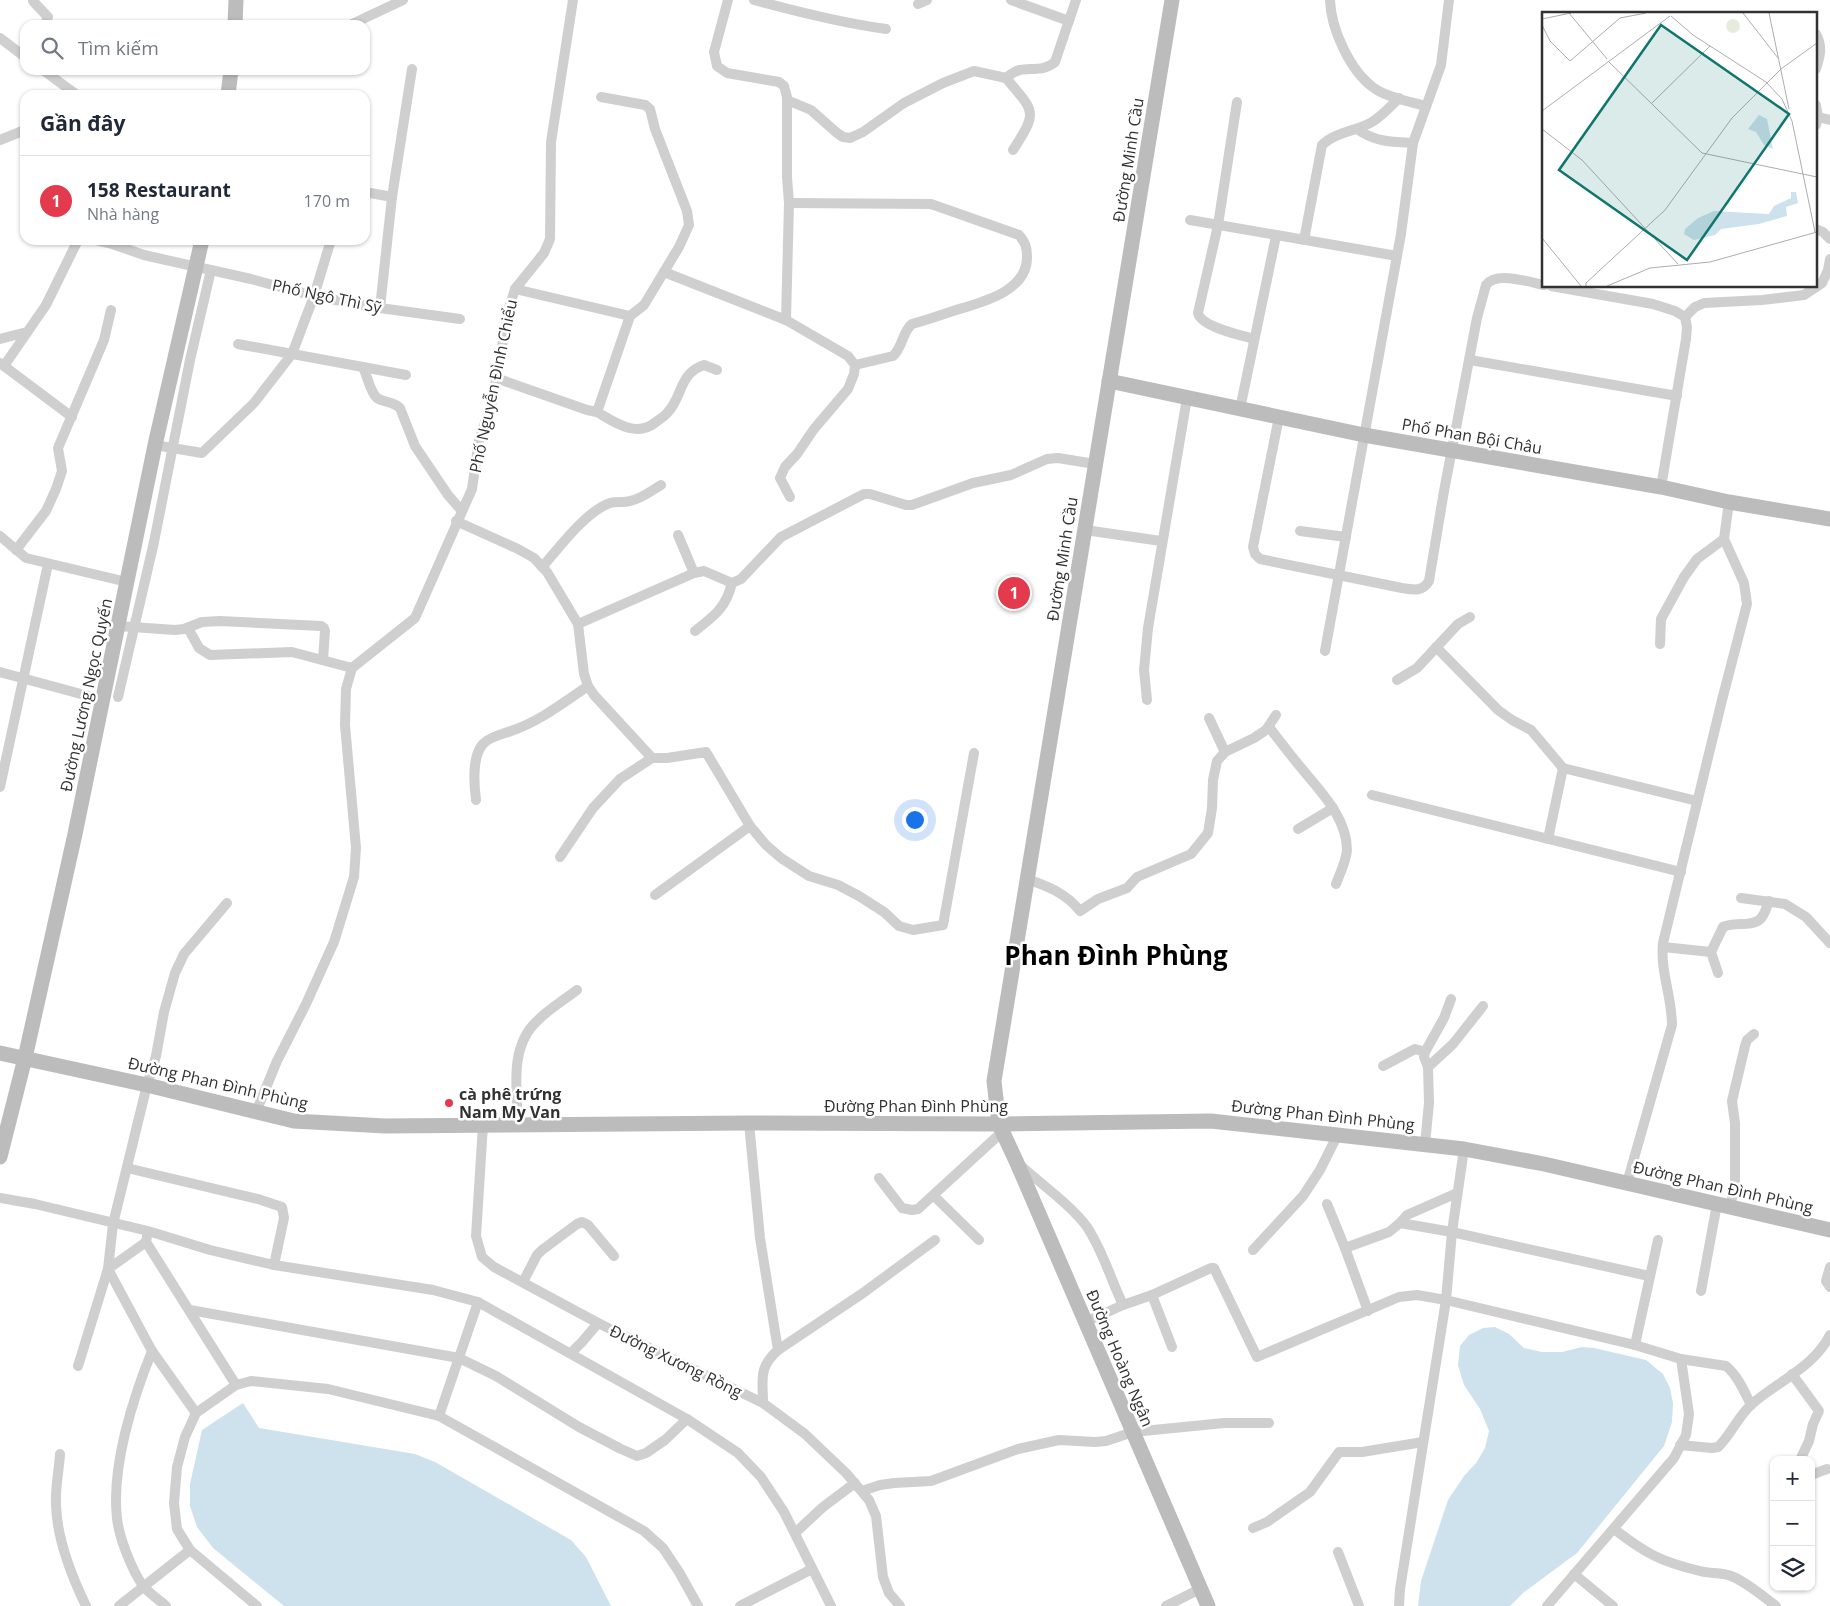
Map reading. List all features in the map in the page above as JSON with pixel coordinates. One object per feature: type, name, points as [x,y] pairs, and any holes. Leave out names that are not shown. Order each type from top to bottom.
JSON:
[{"type":"street","points":[[33,0],[46,15],[47,20]]},
{"type":"street","points":[[235,20],[236,0]]},
{"type":"street","points":[[361,20],[403,0]]},
{"type":"street","name":"Phố Nguyễn Đình Chiểu","points":[[352,668],[415,618],[456,521],[472,489],[479,440],[492,402],[509,308],[515,289],[544,253],[550,239],[551,142],[574,0]]},
{"type":"street","points":[[728,0],[714,52],[718,66],[727,73],[779,82],[784,86],[787,100],[789,203],[786,320]]},
{"type":"street","points":[[754,0],[809,15],[886,29]]},
{"type":"street","points":[[1011,0],[1070,21]]},
{"type":"street","points":[[1006,78],[1018,70],[1043,68],[1051,66],[1055,62],[1076,0]]},
{"type":"street","name":"Đường Minh Cầu","points":[[1000,1128],[994,1081],[1172,0]]},
{"type":"street","points":[[1330,0],[1330,7],[1338,36],[1345,54],[1374,89],[1425,106]]},
{"type":"street","points":[[1325,651],[1397,256],[1413,144],[1441,65],[1449,0]]},
{"type":"street","points":[[0,38],[20,52]]},
{"type":"street","points":[[1818,41],[1821,52],[1818,62]]},
{"type":"street","points":[[380,308],[392,197],[412,69]]},
{"type":"street","points":[[787,100],[811,110],[837,133],[843,137],[850,138],[904,104],[943,83],[974,71],[1006,78],[1030,108],[1031,116],[1027,129],[1014,150]]},
{"type":"street","points":[[50,75],[70,90]]},
{"type":"street","points":[[229,90],[230,75]]},
{"type":"street","points":[[597,412],[630,316],[644,305],[679,247],[689,225],[687,211],[655,129],[650,109],[645,105],[601,97]]},
{"type":"street","points":[[1304,240],[1322,145],[1336,136],[1373,122],[1399,98]]},
{"type":"street","points":[[1237,102],[1218,225],[1198,313],[1199,317],[1206,324],[1254,339]]},
{"type":"street","points":[[1357,129],[1368,137],[1382,141],[1413,144]]},
{"type":"street","points":[[0,140],[20,132]]},
{"type":"street","points":[[370,193],[392,197]]},
{"type":"street","points":[[789,203],[931,204],[1019,235],[1025,242],[1027,262],[1023,274],[1014,284],[995,298],[912,324],[907,328],[898,352],[893,356],[855,365]]},
{"type":"street","points":[[1190,220],[1397,256]]},
{"type":"street","points":[[1818,230],[1830,239]]},
{"type":"street","points":[[1240,409],[1276,236]]},
{"type":"street","points":[[72,417],[2,364],[46,305],[76,245]]},
{"type":"street","name":"Phố Ngô Thì Sỹ","points":[[119,245],[144,255],[314,296],[380,308],[460,319]]},
{"type":"street","name":"Đường Lương Ngọc Quyến","points":[[0,1157],[25,1058],[75,834],[110,698],[118,626],[155,445],[203,268],[202,245]]},
{"type":"street","points":[[155,445],[199,454],[204,452],[254,403],[292,354],[314,296],[329,245]]},
{"type":"street","points":[[1818,286],[1822,283],[1828,270],[1830,259]]},
{"type":"street","points":[[0,672],[110,698],[134,627],[154,542],[203,268]]},
{"type":"street","points":[[664,272],[786,320],[848,356],[855,365],[854,374],[848,389],[829,410],[782,472],[780,478],[790,498]]},
{"type":"street","points":[[1279,417],[1253,550],[1260,559],[1416,590],[1425,587],[1429,581],[1452,451],[1484,290],[1488,282],[1498,277],[1542,285]]},
{"type":"street","points":[[1562,288],[1654,304],[1675,311],[1685,317],[1687,327],[1686,339],[1661,487]]},
{"type":"street","points":[[1685,317],[1694,307],[1704,303],[1804,295],[1814,288]]},
{"type":"street","points":[[515,289],[630,316]]},
{"type":"street","points":[[16,550],[46,510],[56,489],[62,471],[58,448],[104,340],[111,310]]},
{"type":"street","points":[[0,339],[27,332]]},
{"type":"street","points":[[238,344],[406,375]]},
{"type":"street","points":[[1470,360],[1677,396]]},
{"type":"street","points":[[496,378],[597,412],[615,423],[639,430],[645,429],[668,412],[685,378],[696,368],[704,365],[716,370]]},
{"type":"street","points":[[363,367],[374,394],[378,398],[396,404],[400,408],[414,446],[448,495],[461,510]]},
{"type":"street","name":"Phố Phan Bội Châu","points":[[1109,381],[1364,435],[1661,487],[1729,502],[1830,519]]},
{"type":"street","points":[[1147,700],[1144,670],[1147,637],[1161,541],[1187,398]]},
{"type":"street","points":[[578,624],[694,573],[704,571],[732,583],[741,580],[781,537],[864,494],[912,505],[974,483],[1011,475],[1048,459],[1058,458],[1096,464]]},
{"type":"street","points":[[542,567],[585,520],[596,512],[610,503],[630,501],[641,497],[661,485]]},
{"type":"street","points":[[1627,1183],[1672,1025],[1671,1004],[1662,964],[1663,947],[1747,604],[1744,583],[1724,539],[1729,502]]},
{"type":"street","points":[[456,521],[518,549],[534,558],[547,572],[578,624],[584,674],[588,686],[652,758]]},
{"type":"street","points":[[1084,530],[1161,541]]},
{"type":"street","points":[[1300,532],[1346,537]]},
{"type":"street","points":[[678,535],[694,573]]},
{"type":"street","points":[[0,536],[26,558],[127,582]]},
{"type":"street","points":[[1660,644],[1661,619],[1684,577],[1697,559],[1724,539]]},
{"type":"street","points":[[0,788],[48,564]]},
{"type":"street","points":[[695,631],[720,610],[729,597],[732,583]]},
{"type":"street","points":[[1397,680],[1417,668],[1458,624],[1470,617]]},
{"type":"street","points":[[118,626],[175,630],[188,628],[202,622],[220,621],[321,626],[325,631],[323,660]]},
{"type":"street","points":[[188,628],[199,648],[210,655],[292,652],[352,668],[346,689],[345,725],[356,848],[354,877],[334,942],[256,1112]]},
{"type":"street","points":[[1436,647],[1498,710],[1530,730],[1564,768],[1698,801]]},
{"type":"street","points":[[476,800],[475,768],[478,754],[485,742],[548,714],[588,686]]},
{"type":"street","points":[[1027,879],[1062,894],[1074,903],[1080,911],[1098,899],[1127,888],[1137,877],[1191,854],[1208,833],[1217,761],[1225,752],[1254,738],[1269,727],[1276,715]]},
{"type":"street","points":[[1209,718],[1225,752]]},
{"type":"street","points":[[1269,727],[1333,808],[1346,840],[1347,852],[1345,863],[1336,884]]},
{"type":"street","points":[[560,857],[593,808],[620,779],[652,758],[667,758],[706,752],[750,826],[766,845],[781,858],[809,876],[859,896],[884,912],[899,926],[913,930],[943,925],[974,753]]},
{"type":"street","points":[[1548,839],[1564,768]]},
{"type":"street","points":[[1372,795],[1681,872]]},
{"type":"street","points":[[1298,829],[1333,808]]},
{"type":"street","points":[[655,895],[750,826]]},
{"type":"street","points":[[1741,898],[1785,904],[1798,911],[1830,943]]},
{"type":"street","points":[[1718,973],[1711,952],[1723,927],[1758,922],[1763,917],[1769,902]]},
{"type":"street","points":[[78,1366],[108,1269],[113,1224],[146,1085],[156,1056],[164,1012],[174,974],[184,954],[227,903]]},
{"type":"street","points":[[1663,947],[1711,952]]},
{"type":"street","points":[[518,1124],[516,1064],[520,1047],[536,1021],[577,990]]},
{"type":"street","points":[[1425,1144],[1429,1103],[1428,1067],[1424,1058],[1425,1052],[1444,1018],[1451,999]]},
{"type":"street","points":[[1428,1067],[1453,1044],[1483,1006]]},
{"type":"street","points":[[1701,1291],[1724,1205],[1736,1185],[1733,1094],[1747,1040],[1754,1034]]},
{"type":"street","points":[[1383,1066],[1415,1049],[1425,1052]]},
{"type":"street","name":"Đường Phan Đình Phùng","points":[[0,1052],[294,1121],[385,1126],[749,1123],[1000,1128],[1211,1121],[1464,1149],[1544,1164],[1830,1230]]},
{"type":"street","points":[[749,1123],[760,1238],[778,1350]]},
{"type":"street","name":"Đường Xương Rồng","points":[[483,1125],[476,1236],[482,1257],[494,1267],[598,1323],[763,1403],[804,1434],[858,1487],[868,1500],[876,1516],[883,1576],[889,1592],[900,1606]]},
{"type":"street","points":[[879,1178],[902,1208],[918,1209],[934,1196],[1000,1128]]},
{"type":"street","name":"Đường Hoàng Ngân","points":[[1000,1128],[1017,1163],[1208,1606]]},
{"type":"street","points":[[1254,1250],[1303,1196],[1320,1170],[1338,1134]]},
{"type":"street","points":[[1399,1606],[1400,1589],[1446,1300],[1452,1232],[1464,1149]]},
{"type":"street","points":[[1017,1163],[1086,1225],[1123,1305]]},
{"type":"street","points":[[127,1168],[277,1204],[282,1207],[284,1218],[274,1265]]},
{"type":"street","points":[[1345,1248],[1389,1232],[1400,1224],[1407,1215],[1457,1193]]},
{"type":"street","points":[[934,1196],[978,1240]]},
{"type":"street","points":[[0,1198],[35,1204],[148,1231],[210,1250],[274,1265],[433,1290],[478,1302],[687,1419],[738,1453],[761,1477],[784,1512],[831,1606]]},
{"type":"street","points":[[1327,1204],[1368,1311]]},
{"type":"street","points":[[523,1282],[542,1250],[582,1222],[588,1225],[614,1256]]},
{"type":"street","points":[[1400,1224],[1452,1232],[1649,1276]]},
{"type":"street","points":[[148,1231],[146,1242],[236,1384]]},
{"type":"street","points":[[763,1403],[764,1368],[778,1350],[863,1293],[935,1240]]},
{"type":"street","points":[[1635,1345],[1658,1240]]},
{"type":"street","points":[[108,1269],[146,1242]]},
{"type":"street","points":[[1830,1267],[1826,1281],[1830,1287]]},
{"type":"street","points":[[1085,1322],[1214,1268],[1257,1356],[1399,1297],[1417,1295],[1446,1300],[1635,1345],[1681,1359],[1726,1366],[1732,1370],[1751,1405]]},
{"type":"street","points":[[108,1269],[152,1351],[196,1413]]},
{"type":"street","points":[[1152,1295],[1172,1347]]},
{"type":"street","points":[[439,1416],[478,1302]]},
{"type":"street","points":[[190,1310],[459,1358],[496,1376],[579,1427],[637,1456],[646,1453],[665,1440],[687,1419]]},
{"type":"street","points":[[571,1353],[598,1323]]},
{"type":"street","points":[[1680,1445],[1718,1447],[1751,1405],[1812,1358],[1830,1335]]},
{"type":"street","points":[[152,1351],[139,1384],[126,1432],[117,1479],[117,1519],[129,1560],[144,1587],[166,1606]]},
{"type":"street","points":[[1547,1606],[1674,1458],[1686,1435],[1689,1414],[1681,1359]]},
{"type":"street","points":[[1792,1374],[1820,1411],[1802,1456]]},
{"type":"street","points":[[257,1606],[190,1550],[178,1529],[174,1503],[177,1467],[185,1437],[196,1413],[236,1384],[251,1381],[328,1389],[439,1416],[644,1531],[663,1548],[698,1606]]},
{"type":"street","points":[[795,1534],[823,1507],[858,1487],[931,1481],[992,1458],[1031,1446],[1059,1440],[1100,1442],[1133,1432],[1224,1423],[1269,1423]]},
{"type":"street","points":[[1253,1528],[1267,1522],[1310,1492],[1339,1452],[1362,1452],[1424,1442]]},
{"type":"street","points":[[60,1454],[56,1505],[62,1542],[73,1579],[86,1606]]},
{"type":"street","points":[[1815,1474],[1827,1469]]},
{"type":"street","points":[[1614,1529],[1636,1547],[1666,1562],[1702,1572],[1723,1573],[1733,1576],[1776,1606]]},
{"type":"street","points":[[119,1606],[190,1550]]},
{"type":"street","points":[[1338,1552],[1359,1606]]},
{"type":"street","points":[[740,1606],[756,1602],[812,1569]]},
{"type":"street","points":[[1574,1574],[1613,1606]]},
{"type":"street","points":[[1166,1606],[1200,1589]]},
{"type":"water","points":[[1495,1327],[1509,1334],[1524,1348],[1542,1352],[1562,1352],[1582,1347],[1646,1360],[1663,1374],[1670,1388],[1673,1403],[1672,1422],[1664,1446],[1577,1553],[1523,1593],[1510,1606],[1418,1606],[1421,1581],[1448,1500],[1485,1448],[1489,1431],[1480,1409],[1464,1385],[1458,1365],[1460,1346],[1469,1335],[1483,1328]]},
{"type":"water","points":[[243,1403],[259,1428],[415,1454],[435,1462],[571,1540],[586,1557],[611,1606],[284,1606],[213,1548],[197,1527],[190,1506],[190,1484],[202,1430]]},
{"type":"place","name":"158 Restaurant","points":[[1014,593]]},
{"type":"place","name":"cà phê trứng Nam My Van","points":[[449,1103]]},
{"type":"district","name":"Phan Đình Phùng","points":[[1116,955]]}]
